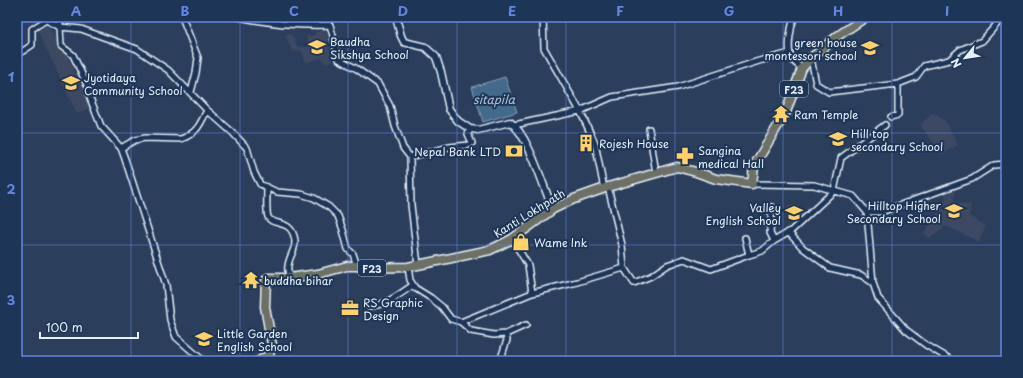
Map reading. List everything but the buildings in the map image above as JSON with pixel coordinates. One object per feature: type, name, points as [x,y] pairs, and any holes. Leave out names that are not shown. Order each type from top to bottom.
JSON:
[{"type":"main road","name":"F23","points":[[752,184],[754,166],[786,112],[802,68],[811,58],[839,35],[866,17]]},
{"type":"main road","name":"Kanti Lokhpath","points":[[259,361],[269,355],[272,345],[265,307],[266,280],[270,277],[289,278],[318,274],[348,266],[364,268],[408,267],[490,250],[512,239],[553,209],[574,199],[677,167],[716,179],[752,184]]},
{"type":"street","points":[[57,17],[60,20],[61,46],[73,55],[88,87],[90,98],[101,126],[121,148],[166,285],[170,320],[176,337],[200,358],[200,361]]},
{"type":"street","points":[[182,17],[198,58],[191,92]]},
{"type":"street","points":[[240,17],[277,24],[307,26],[330,25],[339,59],[357,69],[378,84],[390,106],[402,148],[410,157],[411,205],[418,265]]},
{"type":"street","points":[[396,17],[404,42],[425,47],[436,57],[441,72],[449,109],[458,121],[470,129],[478,130],[510,122],[514,125],[526,141],[553,209]]},
{"type":"street","points":[[543,17],[544,48],[580,111],[595,143],[622,244],[624,268],[634,282],[651,276],[667,265],[684,259],[711,269],[762,251],[788,232],[834,190],[841,158],[885,125]]},
{"type":"street","points":[[794,17],[790,32],[790,53],[792,59],[802,68]]},
{"type":"street","points":[[17,55],[32,45],[32,29],[46,20],[60,27],[81,29],[137,49],[168,70],[207,110],[232,132],[246,148],[252,162],[254,172],[260,184],[267,189],[277,192],[301,194],[314,198],[329,207],[338,216],[348,249],[353,254],[357,266]]},
{"type":"street","points":[[811,58],[816,84],[829,92],[898,84],[916,77],[924,66],[949,60],[960,50],[982,41],[997,24]]},
{"type":"street","points":[[514,125],[580,111],[612,96],[678,87],[759,61],[790,53]]},
{"type":"street","points":[[891,117],[898,115],[898,84]]},
{"type":"street","points":[[121,148],[135,140],[145,138],[180,139],[186,137],[195,132],[207,110]]},
{"type":"street","points":[[410,157],[449,147],[469,145],[472,143],[468,134],[470,129]]},
{"type":"street","points":[[649,129],[656,173]]},
{"type":"street","points":[[867,212],[881,212],[972,179],[994,165],[1006,164]]},
{"type":"street","points":[[752,184],[814,185],[853,196],[867,212],[873,283],[878,298],[906,330],[926,345],[953,361]]},
{"type":"street","points":[[267,189],[268,217],[271,221],[285,224],[294,236],[296,246],[288,266],[289,278]]},
{"type":"street","points":[[772,207],[770,233],[774,241]]},
{"type":"street","points":[[788,232],[803,248],[830,268],[861,275],[873,283]]},
{"type":"street","points":[[745,238],[749,255]]},
{"type":"street","points":[[512,239],[528,265],[532,293]]},
{"type":"street","points":[[408,267],[410,280],[413,285],[442,307],[451,319],[461,322],[471,331],[494,335],[506,334],[526,325]]},
{"type":"street","points":[[461,322],[532,293],[624,268]]},
{"type":"street","points":[[369,306],[385,303],[413,285]]},
{"type":"street","points":[[500,361],[507,340],[506,334]]},
{"type":"shaded area","name":"Jyotidaya Community School","points":[[47,25],[64,50],[92,107],[77,114],[38,31]]},
{"type":"shaded area","name":"Baudha Sikshya School","points":[[326,30],[332,60],[326,64],[321,58],[306,63],[301,50],[293,52],[285,36],[291,34],[298,47],[309,47],[306,36],[315,35],[315,32]]},
{"type":"shaded area","points":[[933,112],[946,122],[958,145],[942,155],[920,125]]},
{"type":"shaded area","name":"Hilltop Higher Secondary School","points":[[956,190],[953,203],[971,205],[969,216],[986,226],[979,242],[946,226],[929,238],[924,233],[943,205],[946,196],[944,194]]},
{"type":"shaded area","name":"Valley English School","points":[[788,205],[799,206],[799,212],[804,214],[797,222],[786,216]]},
{"type":"water","name":"sitapila","points":[[505,77],[517,112],[483,122],[472,87]]},
{"type":"place","name":"Baudha Sikshya School","points":[[317,47]]},
{"type":"place","name":"green house montessori school","points":[[870,48]]},
{"type":"place","name":"Jyotidaya Community School","points":[[71,83]]},
{"type":"place","name":"Ram Temple","points":[[781,114]]},
{"type":"place","name":"Hill top secondary School","points":[[838,139]]},
{"type":"place","name":"Rojesh House","points":[[586,143]]},
{"type":"place","name":"Nepal Bank LTD","points":[[514,151]]},
{"type":"place","name":"Sangina medical Hall","points":[[685,156]]},
{"type":"place","name":"Hilltop Higher Secondary School","points":[[954,211]]},
{"type":"place","name":"Valley English School","points":[[794,213]]},
{"type":"place","name":"Wame Ink","points":[[521,242]]},
{"type":"place","name":"buddha bihar","points":[[251,280]]},
{"type":"place","name":"RS Graphic Design","points":[[350,308]]},
{"type":"place","name":"Little Garden English School","points":[[204,339]]}]
